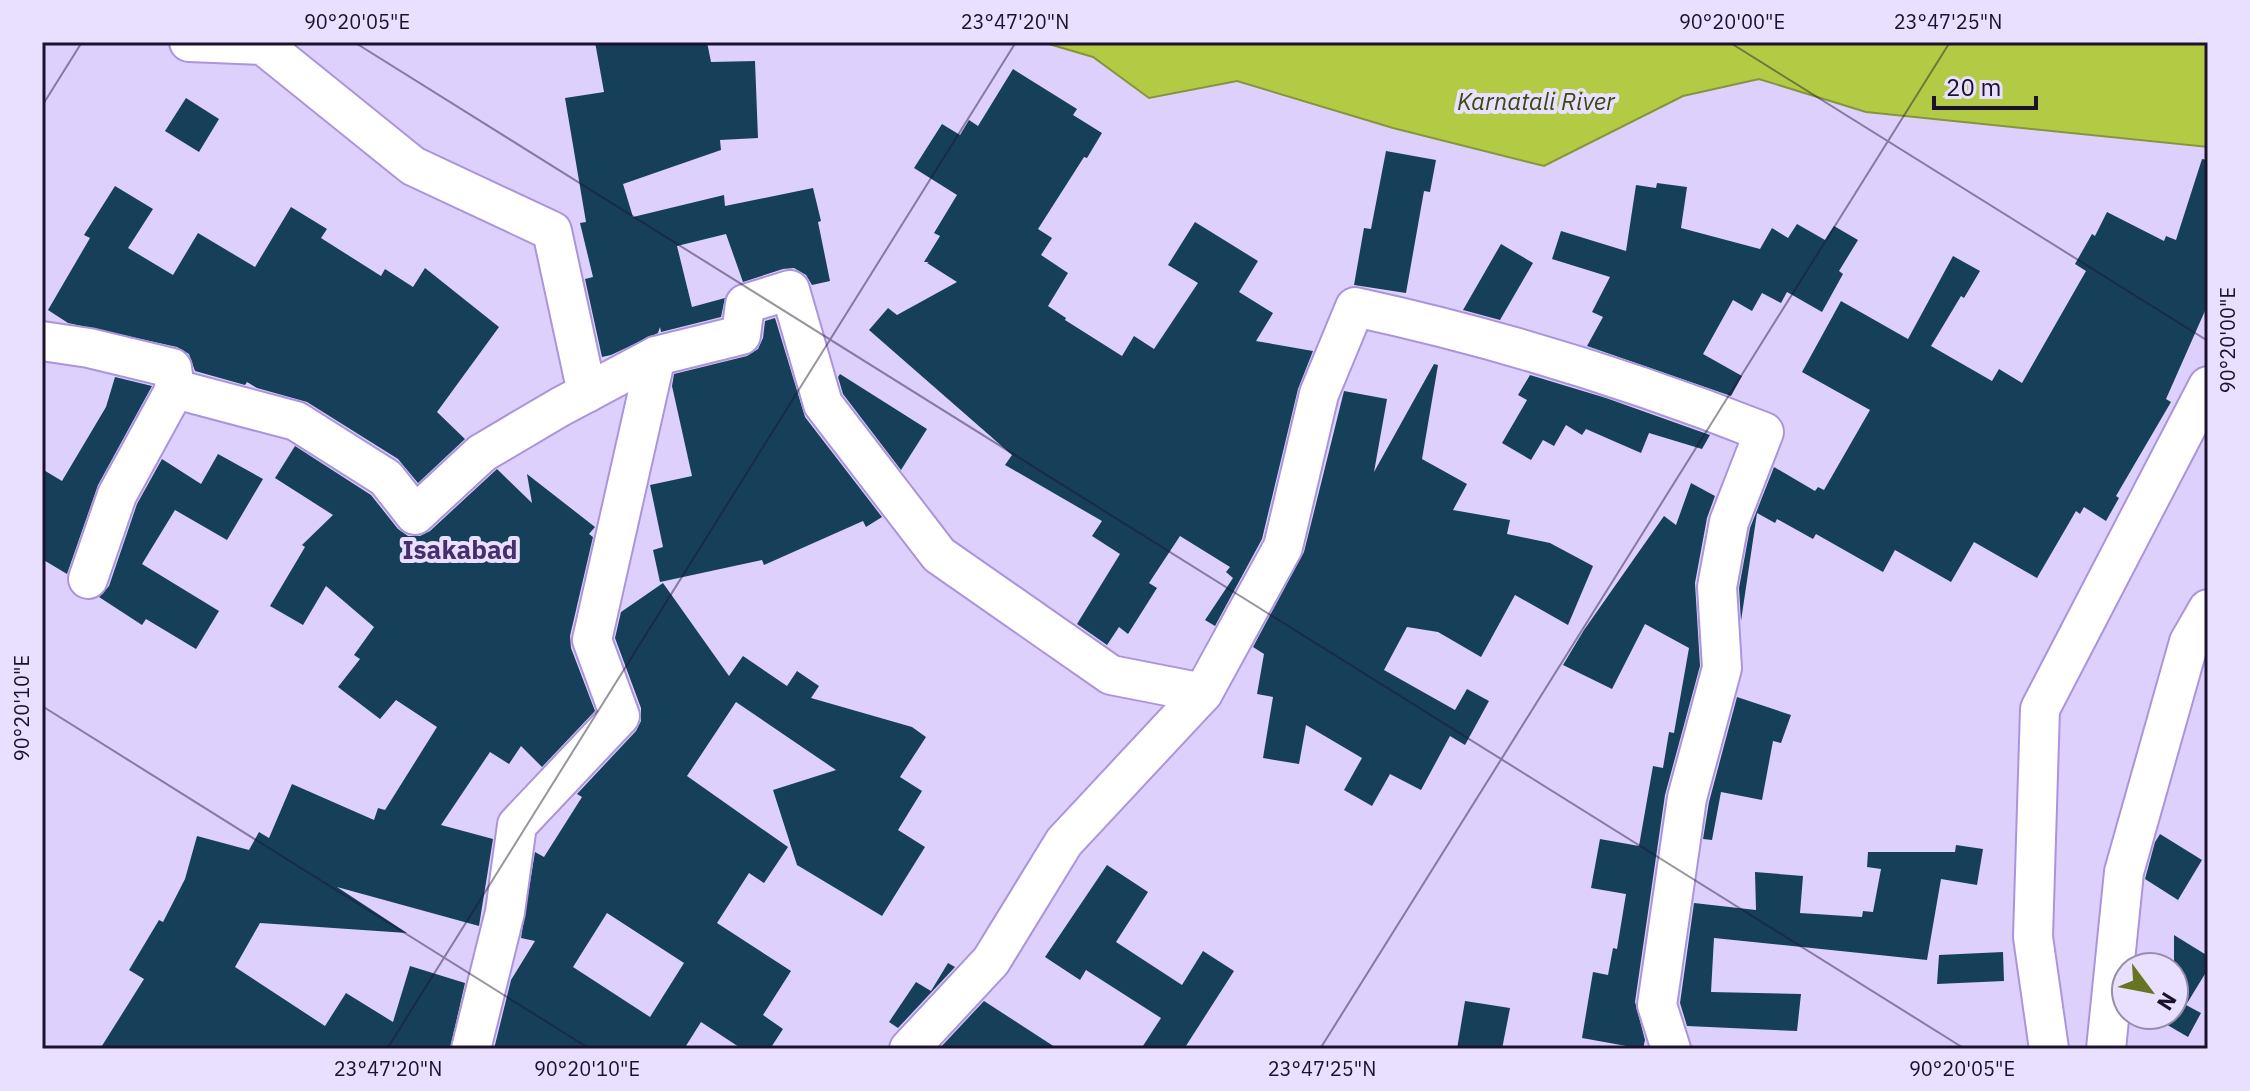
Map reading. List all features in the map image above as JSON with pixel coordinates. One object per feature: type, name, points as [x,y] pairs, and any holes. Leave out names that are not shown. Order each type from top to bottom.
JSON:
[{"type":"street","points":[[189,42],[263,45],[413,166],[552,231],[587,393]]},
{"type":"street","points":[[175,389],[296,421],[386,478],[415,515],[482,453],[656,356],[741,335],[745,304],[790,290],[823,404],[939,555],[1111,675],[1203,693]]},
{"type":"street","points":[[909,1049],[991,961],[1064,842],[1203,693],[1283,547],[1319,394],[1355,307],[1425,322],[1667,394],[1764,432],[1729,522],[1717,587],[1722,668],[1687,798],[1657,1005],[1671,1049]]},
{"type":"street","points":[[42,341],[89,348],[172,368],[175,389],[117,495],[88,579]]},
{"type":"street","points":[[471,1049],[505,912],[517,825],[620,716],[592,640],[656,356]]},
{"type":"street","points":[[2090,1049],[2048,1044],[2033,937],[2040,709],[2208,386]]},
{"type":"street","points":[[2106,1049],[2124,872],[2208,609]]},
{"type":"water","name":"Karnatali River","points":[[1042,42],[2208,42],[2208,147],[1866,112],[1759,79],[1683,96],[1544,166],[1393,128],[1237,81],[1149,98],[1093,57]]},
{"type":"building","points":[[595,42],[707,42],[711,62],[755,61],[758,138],[720,140],[721,150],[623,184],[633,217],[724,195],[725,206],[813,188],[830,281],[812,285],[806,275],[794,268],[743,282],[726,234],[677,246],[692,307],[725,298],[721,317],[661,332],[660,327],[658,333],[602,357],[585,279],[593,277],[580,223],[586,222],[565,98],[604,92]]},
{"type":"building","points":[[1013,69],[1077,109],[1073,115],[1102,133],[1038,229],[1052,238],[1041,255],[1068,273],[1048,306],[1122,356],[1134,336],[1154,349],[1198,283],[1168,265],[1195,222],[1258,261],[1239,292],[1273,313],[1256,341],[1313,351],[1298,389],[1262,539],[1215,626],[1205,620],[1233,578],[1226,572],[1230,567],[1180,536],[1149,583],[1157,588],[1128,634],[1119,627],[1107,645],[1077,624],[1120,554],[1092,536],[1102,521],[1005,465],[1012,455],[869,330],[888,308],[897,315],[957,282],[929,262],[924,262],[940,236],[934,233],[957,195],[914,168],[942,124],[960,135],[969,120],[978,126]]},
{"type":"building","points":[[186,98],[219,119],[199,152],[165,131]]},
{"type":"building","points":[[1386,151],[1436,160],[1430,192],[1424,191],[1406,293],[1354,285],[1364,228],[1371,229]]},
{"type":"building","points":[[2202,159],[2208,160],[2208,304],[2166,399],[2171,402],[2116,496],[2119,498],[2106,521],[2084,507],[2080,514],[2076,511],[2037,578],[1974,542],[1951,582],[1895,550],[1883,572],[1816,534],[1813,539],[1777,519],[1775,523],[1757,513],[1741,621],[1739,588],[1750,528],[1774,467],[1815,491],[1818,487],[1824,490],[1870,410],[1802,372],[1841,301],[1908,339],[1953,256],[1980,271],[1931,346],[1992,381],[1999,369],[2022,383],[2086,271],[2075,264],[2107,212],[2164,241],[2166,236],[2176,240]]},
{"type":"building","points":[[1657,183],[1687,187],[1681,228],[1760,249],[1772,228],[1788,238],[1797,224],[1825,240],[1834,226],[1858,240],[1839,271],[1843,274],[1822,312],[1787,292],[1781,303],[1762,293],[1752,311],[1733,300],[1703,354],[1742,376],[1731,396],[1587,346],[1603,317],[1592,312],[1610,277],[1552,259],[1561,231],[1626,251],[1636,185],[1656,188]]},
{"type":"building","points":[[115,186],[153,209],[128,248],[173,275],[198,233],[255,267],[291,207],[327,229],[321,238],[381,276],[385,269],[413,287],[425,268],[499,327],[437,412],[465,439],[418,483],[398,459],[307,402],[257,388],[247,382],[245,385],[195,371],[189,354],[177,347],[68,323],[48,310],[90,238],[84,235]]},
{"type":"building","points":[[1501,244],[1533,263],[1500,320],[1463,310]]},
{"type":"building","points":[[775,318],[805,417],[882,517],[866,527],[863,521],[764,565],[762,560],[660,582],[653,550],[663,547],[650,485],[692,476],[672,386],[674,374],[747,356],[758,349],[765,321]]},
{"type":"building","points":[[1434,364],[1438,365],[1422,459],[1467,484],[1453,510],[1510,520],[1507,534],[1550,543],[1593,566],[1568,625],[1515,595],[1481,657],[1438,632],[1407,627],[1384,670],[1455,710],[1467,689],[1489,701],[1465,745],[1450,736],[1421,790],[1390,774],[1372,806],[1344,790],[1362,758],[1306,725],[1299,764],[1263,758],[1273,697],[1257,694],[1264,654],[1253,647],[1304,552],[1344,391],[1387,399],[1374,472]]},
{"type":"building","points":[[840,374],[927,429],[901,470],[843,394],[838,377]]},
{"type":"building","points":[[1530,375],[1710,435],[1702,449],[1649,433],[1641,453],[1586,429],[1582,435],[1566,425],[1554,446],[1543,440],[1531,460],[1502,443],[1527,400],[1518,395]]},
{"type":"building","points":[[115,377],[152,386],[98,485],[67,574],[42,559],[42,469],[62,481],[106,407]]},
{"type":"building","points":[[295,446],[371,495],[398,529],[408,536],[420,536],[430,531],[497,469],[532,503],[527,474],[595,527],[589,534],[593,537],[570,636],[571,648],[595,711],[542,767],[521,746],[509,764],[490,752],[441,825],[493,839],[479,926],[337,887],[407,933],[260,923],[235,967],[325,1026],[346,993],[393,1022],[410,966],[465,983],[450,1049],[100,1049],[144,979],[129,970],[159,920],[163,922],[185,879],[197,836],[249,850],[259,832],[269,838],[292,784],[374,820],[378,808],[385,810],[437,727],[396,700],[380,719],[338,687],[360,659],[354,655],[374,627],[326,586],[303,625],[270,606],[305,547],[302,545],[333,515],[275,478]]},
{"type":"building","points":[[218,454],[263,479],[227,540],[175,510],[142,564],[219,611],[196,649],[146,619],[142,625],[99,597],[109,586],[137,504],[162,459],[201,484]]},
{"type":"building","points":[[1691,483],[1715,496],[1707,518],[1695,583],[1700,666],[1665,795],[1635,1002],[1645,1040],[1643,1049],[1582,1038],[1593,972],[1608,975],[1613,948],[1617,949],[1626,894],[1591,888],[1600,839],[1639,846],[1653,766],[1663,768],[1669,732],[1674,733],[1689,648],[1645,624],[1612,689],[1563,665],[1664,516],[1676,525]]},
{"type":"building","points":[[663,583],[729,676],[743,656],[787,686],[797,671],[819,686],[811,698],[912,727],[926,737],[900,777],[922,791],[898,830],[925,847],[882,916],[797,865],[773,790],[836,770],[736,702],[687,776],[788,847],[764,883],[749,873],[717,923],[791,971],[763,1015],[783,1029],[770,1049],[742,1049],[701,1022],[684,1049],[494,1049],[511,980],[535,941],[521,938],[535,852],[544,857],[582,797],[577,794],[636,731],[641,721],[641,708],[615,638],[621,612]],"holes":[[[607,913],[684,963],[650,1017],[573,967]]]},
{"type":"building","points":[[1737,697],[1791,715],[1781,743],[1773,741],[1762,800],[1721,792],[1712,840],[1703,839],[1709,802]]},
{"type":"building","points":[[2160,834],[2202,860],[2178,900],[2145,879]]},
{"type":"building","points":[[1956,845],[1983,849],[1977,885],[1941,879],[1927,960],[1714,938],[1711,992],[1801,994],[1797,1031],[1687,1026],[1680,1003],[1694,903],[1756,910],[1755,872],[1803,876],[1800,913],[1862,917],[1863,911],[1873,912],[1881,869],[1867,867],[1868,852],[1955,852]]},
{"type":"building","points":[[1107,865],[1148,892],[1116,942],[1182,985],[1203,951],[1234,971],[1184,1049],[1141,1049],[1161,1018],[1086,970],[1080,980],[1045,957]]},
{"type":"building","points":[[2174,935],[2208,956],[2208,969],[2190,998],[2190,951],[2174,951]]},
{"type":"building","points":[[2003,952],[2004,981],[1937,984],[1939,955]]},
{"type":"building","points":[[948,963],[955,967],[898,1028],[889,1022],[916,982],[931,991]]},
{"type":"building","points":[[984,1001],[1058,1049],[939,1049]]},
{"type":"building","points":[[1465,1001],[1510,1008],[1502,1049],[1457,1049]]},
{"type":"building","points":[[2190,1007],[2201,1013],[2188,1037],[2178,1031],[2190,1031]]},
{"type":"district","name":"Isakabad","points":[[460,550]]}]
